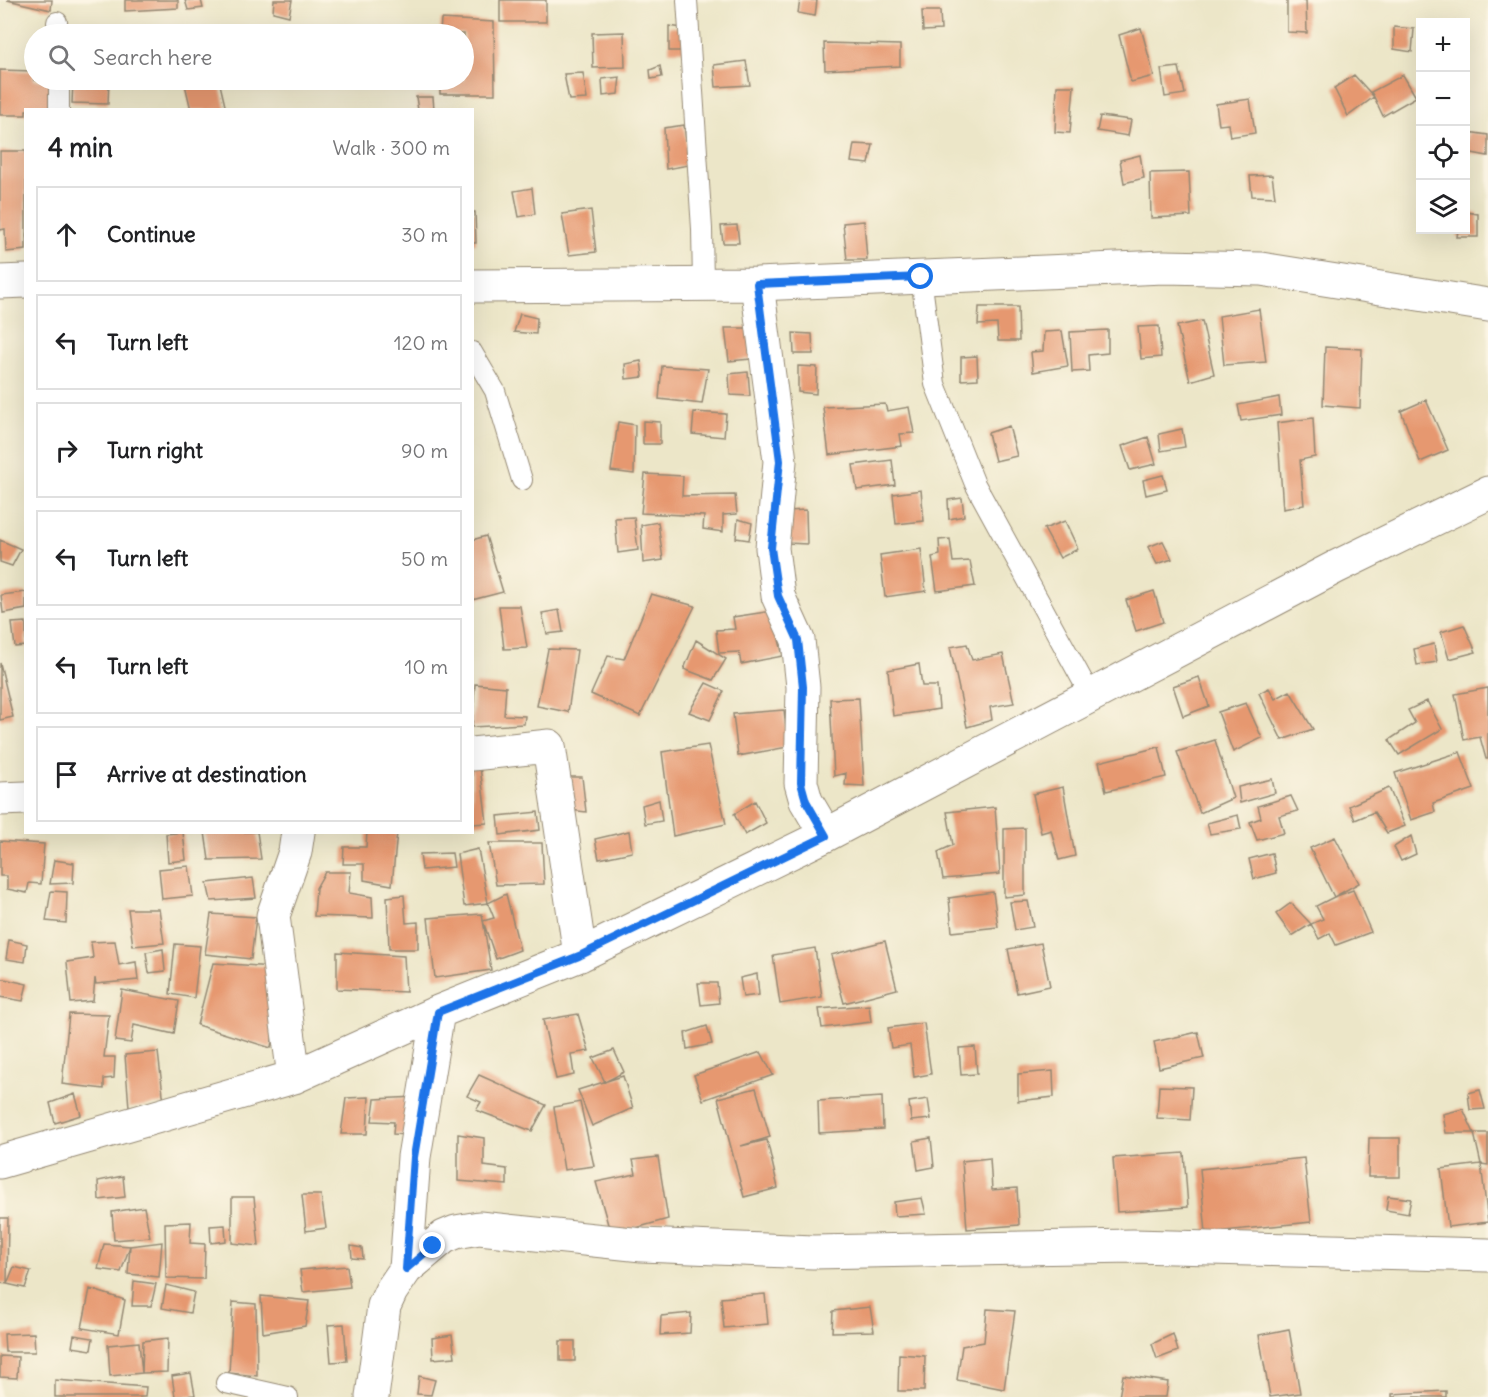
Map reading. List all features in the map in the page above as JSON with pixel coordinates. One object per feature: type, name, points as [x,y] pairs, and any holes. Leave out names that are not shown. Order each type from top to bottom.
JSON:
[{"type":"street","points":[[474,286],[757,284],[1164,267],[1231,267],[1261,269],[1488,305]]},
{"type":"street","points":[[0,282],[24,281]]},
{"type":"street","points":[[757,284],[780,461],[771,548],[778,596],[798,640],[803,687],[801,783],[806,801],[826,836]]},
{"type":"street","points":[[0,1162],[294,1077],[438,1012],[579,956],[826,836],[1335,567],[1488,493]]},
{"type":"street","points":[[474,754],[549,746],[579,956]]},
{"type":"street","points":[[0,799],[24,798]]},
{"type":"street","points":[[294,1077],[273,916],[295,852],[298,834]]},
{"type":"street","points":[[406,1269],[414,1157],[438,1012]]},
{"type":"street","points":[[372,1397],[384,1306],[406,1269],[444,1237],[479,1228],[642,1245],[813,1252],[1132,1246],[1488,1255]]},
{"type":"lane","points":[[687,0],[702,229],[703,284]]},
{"type":"lane","points":[[59,90],[59,108]]},
{"type":"lane","points":[[921,277],[935,384],[975,484],[1091,696]]},
{"type":"lane","points":[[474,354],[495,391],[522,480]]},
{"type":"lane","points":[[226,1383],[288,1397]]},
{"type":"building","points":[[7,0],[52,0],[51,10]]},
{"type":"building","points":[[125,0],[178,0],[178,8],[125,11]]},
{"type":"building","points":[[185,0],[201,0],[203,8],[188,10]]},
{"type":"building","points":[[274,0],[292,0],[289,16],[273,12]]},
{"type":"building","points":[[500,0],[546,0],[546,22],[500,22]]},
{"type":"building","points":[[800,0],[817,0],[815,16],[798,13]]},
{"type":"building","points":[[1287,0],[1306,0],[1307,33],[1287,32]]},
{"type":"building","points":[[922,11],[940,11],[941,30],[923,31]]},
{"type":"building","points":[[441,19],[494,22],[495,94],[440,94],[440,90],[474,90],[474,24],[441,24]]},
{"type":"building","points":[[669,26],[682,28],[686,51],[669,51]]},
{"type":"building","points":[[1394,27],[1414,29],[1412,52],[1394,49]]},
{"type":"building","points":[[1141,28],[1154,76],[1131,82],[1119,35]]},
{"type":"building","points":[[624,32],[625,67],[593,68],[592,33]]},
{"type":"building","points":[[824,43],[900,45],[900,66],[825,70]]},
{"type":"building","points":[[746,61],[750,85],[716,87],[714,65]]},
{"type":"building","points":[[660,66],[662,77],[651,79],[650,70]]},
{"type":"building","points":[[1179,67],[1185,94],[1165,97],[1161,69]]},
{"type":"building","points":[[0,70],[24,71],[24,90],[52,90],[52,108],[24,108],[24,115],[0,115]]},
{"type":"building","points":[[583,73],[587,99],[569,100],[564,74]]},
{"type":"building","points":[[1354,75],[1374,97],[1348,116],[1334,88]]},
{"type":"building","points":[[1403,75],[1416,97],[1383,116],[1371,92]]},
{"type":"building","points":[[620,77],[618,94],[603,96],[602,79]]},
{"type":"building","points":[[1057,86],[1074,86],[1070,133],[1055,132]]},
{"type":"building","points":[[73,90],[109,90],[108,104],[72,103]]},
{"type":"building","points":[[186,90],[221,90],[226,108],[191,108]]},
{"type":"building","points":[[416,97],[433,97],[434,108],[418,108]]},
{"type":"building","points":[[1250,99],[1255,133],[1230,137],[1228,124],[1219,125],[1216,104]]},
{"type":"building","points":[[1100,116],[1131,120],[1128,136],[1097,131]]},
{"type":"building","points":[[684,125],[689,165],[666,169],[664,128]]},
{"type":"building","points":[[1470,132],[1488,135],[1488,156],[1470,153]]},
{"type":"building","points":[[854,144],[873,145],[869,164],[851,162]]},
{"type":"building","points":[[0,151],[24,151],[24,250],[6,252],[5,229],[0,230]]},
{"type":"building","points":[[1140,155],[1144,178],[1124,183],[1120,160]]},
{"type":"building","points":[[1189,172],[1191,216],[1151,218],[1150,173]]},
{"type":"building","points":[[1272,175],[1275,197],[1252,196],[1250,176]]},
{"type":"building","points":[[532,188],[535,214],[519,217],[514,191]]},
{"type":"building","points":[[591,210],[596,252],[569,255],[562,214]]},
{"type":"building","points":[[474,212],[475,212],[476,243],[474,243]]},
{"type":"building","points":[[1470,213],[1478,214],[1478,237],[1457,237],[1457,234],[1470,234]]},
{"type":"building","points":[[864,221],[867,260],[847,260],[843,223]]},
{"type":"building","points":[[737,225],[739,243],[723,243],[721,226]]},
{"type":"building","points":[[979,307],[1018,307],[1019,341],[998,341],[997,324],[978,325]]},
{"type":"building","points":[[1259,309],[1266,362],[1224,365],[1219,316]]},
{"type":"building","points":[[520,314],[537,318],[536,334],[514,332]]},
{"type":"building","points":[[1202,321],[1214,374],[1190,381],[1177,326]]},
{"type":"building","points":[[1159,326],[1161,357],[1141,359],[1138,327]]},
{"type":"building","points":[[725,328],[751,328],[751,359],[729,361]]},
{"type":"building","points":[[1108,330],[1108,353],[1088,355],[1089,371],[1072,372],[1070,332]]},
{"type":"building","points":[[1062,331],[1068,366],[1033,372],[1031,352],[1043,351],[1044,332]]},
{"type":"building","points":[[793,333],[812,334],[813,354],[794,354]]},
{"type":"building","points":[[1325,347],[1362,349],[1360,408],[1323,405]]},
{"type":"building","points":[[977,356],[978,379],[961,380],[961,357]]},
{"type":"building","points":[[641,361],[643,377],[626,379],[625,364]]},
{"type":"building","points":[[662,366],[708,369],[702,404],[659,399]]},
{"type":"building","points":[[798,366],[817,367],[816,394],[798,392]]},
{"type":"building","points":[[748,372],[750,396],[730,395],[729,374]]},
{"type":"building","points":[[1279,397],[1281,415],[1241,421],[1238,405]]},
{"type":"building","points":[[1426,400],[1448,450],[1420,462],[1401,411]]},
{"type":"building","points":[[885,404],[887,411],[909,407],[914,433],[900,434],[902,446],[829,455],[823,407]]},
{"type":"building","points":[[694,412],[726,414],[724,437],[692,434]]},
{"type":"building","points":[[1313,418],[1315,457],[1300,460],[1304,505],[1283,509],[1277,423]]},
{"type":"building","points":[[643,421],[660,422],[660,444],[643,444]]},
{"type":"building","points":[[618,422],[635,425],[634,474],[611,471]]},
{"type":"building","points":[[1009,426],[1017,456],[995,461],[988,433]]},
{"type":"building","points":[[1182,429],[1185,447],[1161,451],[1159,434]]},
{"type":"building","points":[[1148,437],[1156,464],[1130,470],[1122,446]]},
{"type":"building","points":[[892,460],[895,485],[857,490],[853,465]]},
{"type":"building","points":[[645,474],[683,476],[682,496],[735,495],[737,514],[723,515],[723,532],[703,529],[704,516],[641,513]]},
{"type":"building","points":[[1163,475],[1167,490],[1146,495],[1143,480]]},
{"type":"building","points":[[921,490],[924,521],[896,524],[893,494]]},
{"type":"building","points":[[962,498],[964,516],[949,519],[948,500]]},
{"type":"building","points":[[806,510],[807,544],[787,543],[788,511]]},
{"type":"building","points":[[634,517],[638,550],[618,553],[615,518]]},
{"type":"building","points":[[738,519],[752,523],[749,540],[736,538]]},
{"type":"building","points":[[1065,521],[1078,549],[1060,558],[1044,529]]},
{"type":"building","points":[[658,522],[663,560],[643,563],[641,525]]},
{"type":"building","points":[[486,536],[503,592],[474,599],[474,539]]},
{"type":"building","points":[[950,539],[953,562],[970,561],[975,586],[937,591],[932,557],[940,555],[939,540]]},
{"type":"building","points":[[0,540],[21,549],[12,566],[0,562]]},
{"type":"building","points":[[1163,541],[1172,559],[1157,564],[1148,547]]},
{"type":"building","points":[[921,549],[926,591],[885,597],[880,555]]},
{"type":"building","points":[[1154,591],[1163,622],[1136,631],[1126,600]]},
{"type":"building","points":[[24,592],[24,609],[3,613],[1,595]]},
{"type":"building","points":[[651,594],[695,606],[640,716],[591,694],[608,656],[624,659]]},
{"type":"building","points":[[499,606],[520,606],[527,648],[504,649]]},
{"type":"building","points":[[559,610],[563,632],[547,634],[542,613]]},
{"type":"building","points":[[772,611],[783,656],[741,664],[739,652],[719,653],[716,630],[735,629],[733,617]]},
{"type":"building","points":[[24,622],[24,646],[15,647],[12,623]]},
{"type":"building","points":[[1464,625],[1476,652],[1449,659],[1441,632]]},
{"type":"building","points":[[696,640],[726,659],[713,680],[684,669]]},
{"type":"building","points":[[967,644],[972,660],[1003,654],[1014,703],[990,707],[992,720],[967,727],[950,647]]},
{"type":"building","points":[[1434,644],[1437,662],[1417,665],[1414,649]]},
{"type":"building","points":[[548,649],[577,650],[568,712],[537,706]]},
{"type":"building","points":[[0,663],[13,717],[0,720]]},
{"type":"building","points":[[919,664],[922,686],[937,686],[939,709],[893,716],[888,670]]},
{"type":"building","points":[[1199,677],[1209,706],[1183,716],[1173,686]]},
{"type":"building","points":[[706,683],[724,691],[710,720],[689,712]]},
{"type":"building","points":[[475,684],[506,687],[504,715],[525,716],[524,724],[474,727]]},
{"type":"building","points":[[1269,688],[1275,699],[1290,691],[1313,729],[1282,740],[1259,693]]},
{"type":"building","points":[[1488,688],[1488,759],[1486,759],[1480,737],[1464,740],[1455,694]]},
{"type":"building","points":[[859,698],[864,786],[845,785],[846,773],[834,776],[830,699]]},
{"type":"building","points":[[1427,701],[1442,729],[1399,755],[1389,740],[1415,723],[1408,710]]},
{"type":"building","points":[[1246,703],[1262,738],[1233,752],[1218,712]]},
{"type":"building","points":[[784,710],[788,747],[738,756],[733,714]]},
{"type":"building","points":[[1215,740],[1233,798],[1200,813],[1177,752]]},
{"type":"building","points":[[708,745],[726,824],[673,836],[662,752]]},
{"type":"building","points":[[1159,747],[1166,777],[1106,791],[1099,762]]},
{"type":"building","points":[[1460,752],[1474,789],[1433,803],[1435,812],[1411,820],[1395,773]]},
{"type":"building","points":[[474,767],[480,767],[487,823],[474,824]]},
{"type":"building","points":[[566,777],[582,777],[586,812],[570,810]]},
{"type":"building","points":[[1272,779],[1275,793],[1240,803],[1238,787]]},
{"type":"building","points":[[1063,787],[1075,856],[1059,860],[1051,830],[1041,833],[1033,794]]},
{"type":"building","points":[[1389,788],[1405,826],[1387,833],[1374,812],[1355,820],[1349,806]]},
{"type":"building","points":[[1291,796],[1298,811],[1279,816],[1284,833],[1257,840],[1250,822],[1261,818],[1258,806]]},
{"type":"building","points":[[659,800],[662,821],[645,824],[642,805]]},
{"type":"building","points":[[755,801],[766,823],[745,835],[734,814]]},
{"type":"building","points":[[995,807],[1000,874],[943,879],[938,852],[953,845],[947,812]]},
{"type":"building","points":[[538,812],[540,830],[500,835],[498,816]]},
{"type":"building","points":[[1238,815],[1241,829],[1210,834],[1207,823]]},
{"type":"building","points":[[1025,828],[1025,895],[1004,897],[1004,829]]},
{"type":"building","points":[[629,831],[632,852],[599,859],[595,839]]},
{"type":"building","points":[[166,834],[183,834],[186,860],[168,862]]},
{"type":"building","points":[[205,834],[257,834],[261,859],[209,860]]},
{"type":"building","points":[[367,834],[397,834],[392,885],[364,880],[364,864],[343,864],[344,847],[366,847]]},
{"type":"building","points":[[1411,836],[1416,854],[1401,861],[1394,847]]},
{"type":"building","points":[[1335,837],[1359,883],[1334,897],[1310,848]]},
{"type":"building","points":[[0,841],[44,844],[41,884],[29,883],[27,893],[7,889],[7,876],[0,876]]},
{"type":"building","points":[[489,843],[542,843],[544,884],[496,885]]},
{"type":"building","points":[[478,849],[488,903],[464,906],[457,854]]},
{"type":"building","points":[[452,853],[454,867],[422,870],[420,854]]},
{"type":"building","points":[[1272,853],[1276,873],[1254,879],[1249,859]]},
{"type":"building","points":[[54,860],[74,863],[73,883],[50,884]]},
{"type":"building","points":[[189,866],[193,896],[162,899],[159,869]]},
{"type":"building","points":[[325,872],[351,872],[349,893],[372,897],[373,918],[314,916],[316,888]]},
{"type":"building","points":[[253,878],[256,898],[211,901],[207,883]]},
{"type":"building","points":[[1353,890],[1371,932],[1336,945],[1330,933],[1319,939],[1311,924],[1323,919],[1316,906]]},
{"type":"building","points":[[51,891],[67,892],[66,923],[46,921]]},
{"type":"building","points":[[993,892],[998,927],[952,932],[949,898]]},
{"type":"building","points":[[506,894],[520,950],[496,959],[483,921],[494,918],[488,903]]},
{"type":"building","points":[[404,895],[406,923],[418,922],[418,949],[389,949],[387,897]]},
{"type":"building","points":[[1028,901],[1033,927],[1015,930],[1010,902]]},
{"type":"building","points":[[1291,903],[1311,924],[1292,936],[1276,914]]},
{"type":"building","points":[[128,909],[159,909],[164,943],[133,946]]},
{"type":"building","points":[[211,914],[256,917],[251,959],[205,954]]},
{"type":"building","points":[[482,914],[491,970],[435,978],[428,918]]},
{"type":"building","points":[[9,940],[27,944],[25,962],[6,959]]},
{"type":"building","points":[[115,941],[119,965],[136,962],[138,980],[96,984],[95,978],[93,1001],[71,1003],[67,962],[93,958],[91,942]]},
{"type":"building","points":[[885,941],[897,989],[844,1003],[831,955]]},
{"type":"building","points":[[1041,943],[1050,986],[1017,993],[1008,949]]},
{"type":"building","points":[[175,944],[200,946],[194,998],[170,994]]},
{"type":"building","points":[[815,948],[822,997],[780,1004],[773,955]]},
{"type":"building","points":[[163,949],[165,971],[149,973],[146,952]]},
{"type":"building","points":[[337,952],[404,956],[406,992],[337,989]]},
{"type":"building","points":[[213,963],[273,967],[277,995],[271,1048],[197,1025]]},
{"type":"building","points":[[757,974],[759,995],[743,997],[740,978]]},
{"type":"building","points":[[0,978],[27,984],[23,1001],[0,997]]},
{"type":"building","points":[[698,983],[717,983],[719,1003],[701,1005]]},
{"type":"building","points":[[122,990],[179,1001],[174,1034],[134,1025],[131,1043],[115,1041]]},
{"type":"building","points":[[869,1005],[871,1022],[822,1028],[819,1009]]},
{"type":"building","points":[[69,1014],[109,1015],[104,1057],[115,1057],[114,1078],[104,1079],[104,1089],[62,1084]]},
{"type":"building","points":[[578,1014],[589,1051],[571,1054],[574,1075],[556,1079],[543,1020]]},
{"type":"building","points":[[924,1023],[931,1074],[914,1077],[910,1045],[891,1048],[888,1028]]},
{"type":"building","points":[[707,1026],[712,1044],[687,1049],[685,1033]]},
{"type":"building","points":[[1198,1032],[1204,1058],[1159,1068],[1154,1042]]},
{"type":"building","points":[[975,1047],[977,1074],[961,1075],[959,1048]]},
{"type":"building","points":[[614,1050],[624,1072],[605,1082],[593,1058]]},
{"type":"building","points":[[158,1052],[164,1103],[129,1108],[125,1055]]},
{"type":"building","points":[[761,1052],[773,1075],[703,1100],[694,1075]]},
{"type":"building","points":[[1053,1071],[1054,1097],[1018,1101],[1018,1074]]},
{"type":"building","points":[[479,1075],[546,1105],[532,1131],[476,1110],[481,1102],[467,1096]]},
{"type":"building","points":[[623,1076],[633,1108],[592,1126],[578,1090]]},
{"type":"building","points":[[1159,1086],[1192,1087],[1190,1120],[1157,1118]]},
{"type":"building","points":[[756,1088],[770,1137],[741,1146],[767,1140],[778,1188],[744,1197],[718,1098]]},
{"type":"building","points":[[1480,1090],[1485,1109],[1470,1110],[1468,1093]]},
{"type":"building","points":[[75,1094],[81,1115],[55,1123],[50,1103]]},
{"type":"building","points":[[369,1097],[367,1134],[341,1134],[346,1098]]},
{"type":"building","points":[[416,1097],[410,1135],[393,1134],[394,1122],[372,1121],[375,1099]]},
{"type":"building","points":[[882,1097],[883,1129],[819,1133],[818,1101]]},
{"type":"building","points":[[928,1099],[931,1119],[911,1121],[909,1102]]},
{"type":"building","points":[[580,1102],[594,1166],[564,1170],[554,1107]]},
{"type":"building","points":[[1463,1109],[1474,1133],[1446,1133],[1443,1114]]},
{"type":"building","points":[[1474,1133],[1488,1133],[1488,1165],[1481,1164]]},
{"type":"building","points":[[458,1134],[484,1138],[484,1166],[507,1169],[507,1185],[458,1181]]},
{"type":"building","points":[[931,1138],[934,1167],[918,1170],[914,1141]]},
{"type":"building","points":[[1369,1138],[1400,1138],[1400,1177],[1368,1177]]},
{"type":"building","points":[[1184,1153],[1188,1207],[1117,1212],[1113,1158]]},
{"type":"building","points":[[658,1157],[668,1219],[611,1235],[596,1182],[636,1174],[633,1160]]},
{"type":"building","points":[[990,1158],[992,1190],[1017,1188],[1019,1225],[967,1229],[962,1161]]},
{"type":"building","points":[[1304,1158],[1311,1222],[1206,1233],[1200,1169]]},
{"type":"building","points":[[1481,1164],[1488,1222],[1448,1227],[1441,1169]]},
{"type":"building","points":[[123,1176],[125,1197],[99,1200],[98,1181]]},
{"type":"building","points":[[302,1195],[321,1195],[326,1228],[306,1231]]},
{"type":"building","points":[[1388,1196],[1411,1199],[1408,1214],[1386,1210]]},
{"type":"building","points":[[232,1197],[254,1197],[259,1246],[232,1243]]},
{"type":"building","points":[[922,1198],[926,1214],[895,1216],[894,1202]]},
{"type":"building","points":[[144,1207],[150,1237],[114,1240],[112,1212]]},
{"type":"building","points":[[0,1218],[8,1218],[7,1284],[0,1283]]},
{"type":"building","points":[[191,1222],[190,1243],[205,1244],[204,1279],[166,1278],[165,1223]]},
{"type":"building","points":[[225,1225],[226,1241],[211,1243],[210,1226]]},
{"type":"building","points":[[162,1242],[159,1277],[128,1274],[130,1246]]},
{"type":"building","points":[[104,1244],[130,1246],[121,1272],[98,1269]]},
{"type":"building","points":[[351,1246],[362,1248],[363,1259],[352,1258]]},
{"type":"building","points":[[347,1266],[350,1287],[303,1292],[300,1270]]},
{"type":"building","points":[[14,1267],[31,1271],[25,1288],[7,1284]]},
{"type":"building","points":[[134,1281],[156,1284],[151,1306],[132,1306]]},
{"type":"building","points":[[166,1285],[194,1292],[190,1313],[162,1308]]},
{"type":"building","points":[[90,1289],[125,1300],[119,1334],[82,1328]]},
{"type":"building","points":[[765,1294],[768,1324],[724,1328],[721,1298]]},
{"type":"building","points":[[261,1296],[309,1301],[305,1326],[263,1333]]},
{"type":"building","points":[[233,1302],[256,1304],[257,1376],[229,1373]]},
{"type":"building","points":[[870,1307],[874,1331],[832,1332],[833,1311]]},
{"type":"building","points":[[987,1309],[1015,1311],[1004,1389],[957,1380],[962,1346],[984,1342]]},
{"type":"building","points":[[691,1313],[690,1333],[660,1335],[661,1316]]},
{"type":"building","points":[[344,1324],[347,1361],[331,1362],[328,1325]]},
{"type":"building","points":[[1289,1329],[1300,1393],[1270,1397],[1259,1335]]},
{"type":"building","points":[[34,1333],[35,1352],[5,1352],[4,1334]]},
{"type":"building","points":[[1173,1334],[1178,1351],[1157,1359],[1152,1344]]},
{"type":"building","points":[[74,1335],[93,1338],[91,1350],[72,1347]]},
{"type":"building","points":[[452,1335],[455,1357],[433,1359],[432,1338]]},
{"type":"building","points":[[168,1338],[167,1372],[142,1373],[143,1341]]},
{"type":"building","points":[[560,1341],[575,1341],[575,1361],[560,1361]]},
{"type":"building","points":[[139,1342],[142,1373],[110,1376],[108,1345]]},
{"type":"building","points":[[899,1354],[925,1356],[924,1391],[898,1391]]},
{"type":"building","points":[[0,1356],[18,1357],[17,1378],[0,1377]]},
{"type":"building","points":[[191,1373],[195,1395],[175,1397],[172,1376]]},
{"type":"building","points":[[1123,1375],[1168,1382],[1166,1397],[1119,1397]]},
{"type":"building","points":[[419,1376],[435,1380],[431,1395],[417,1394]]},
{"type":"building","points":[[55,1380],[146,1387],[145,1397],[55,1397]]},
{"type":"building","points":[[1446,1391],[1446,1397],[1392,1397],[1392,1394]]},
{"type":"route","points":[[433,1246],[406,1269],[414,1157],[438,1012],[579,956],[826,836],[806,801],[801,783],[803,687],[798,640],[778,596],[771,548],[780,461],[757,284],[921,277]]}]
